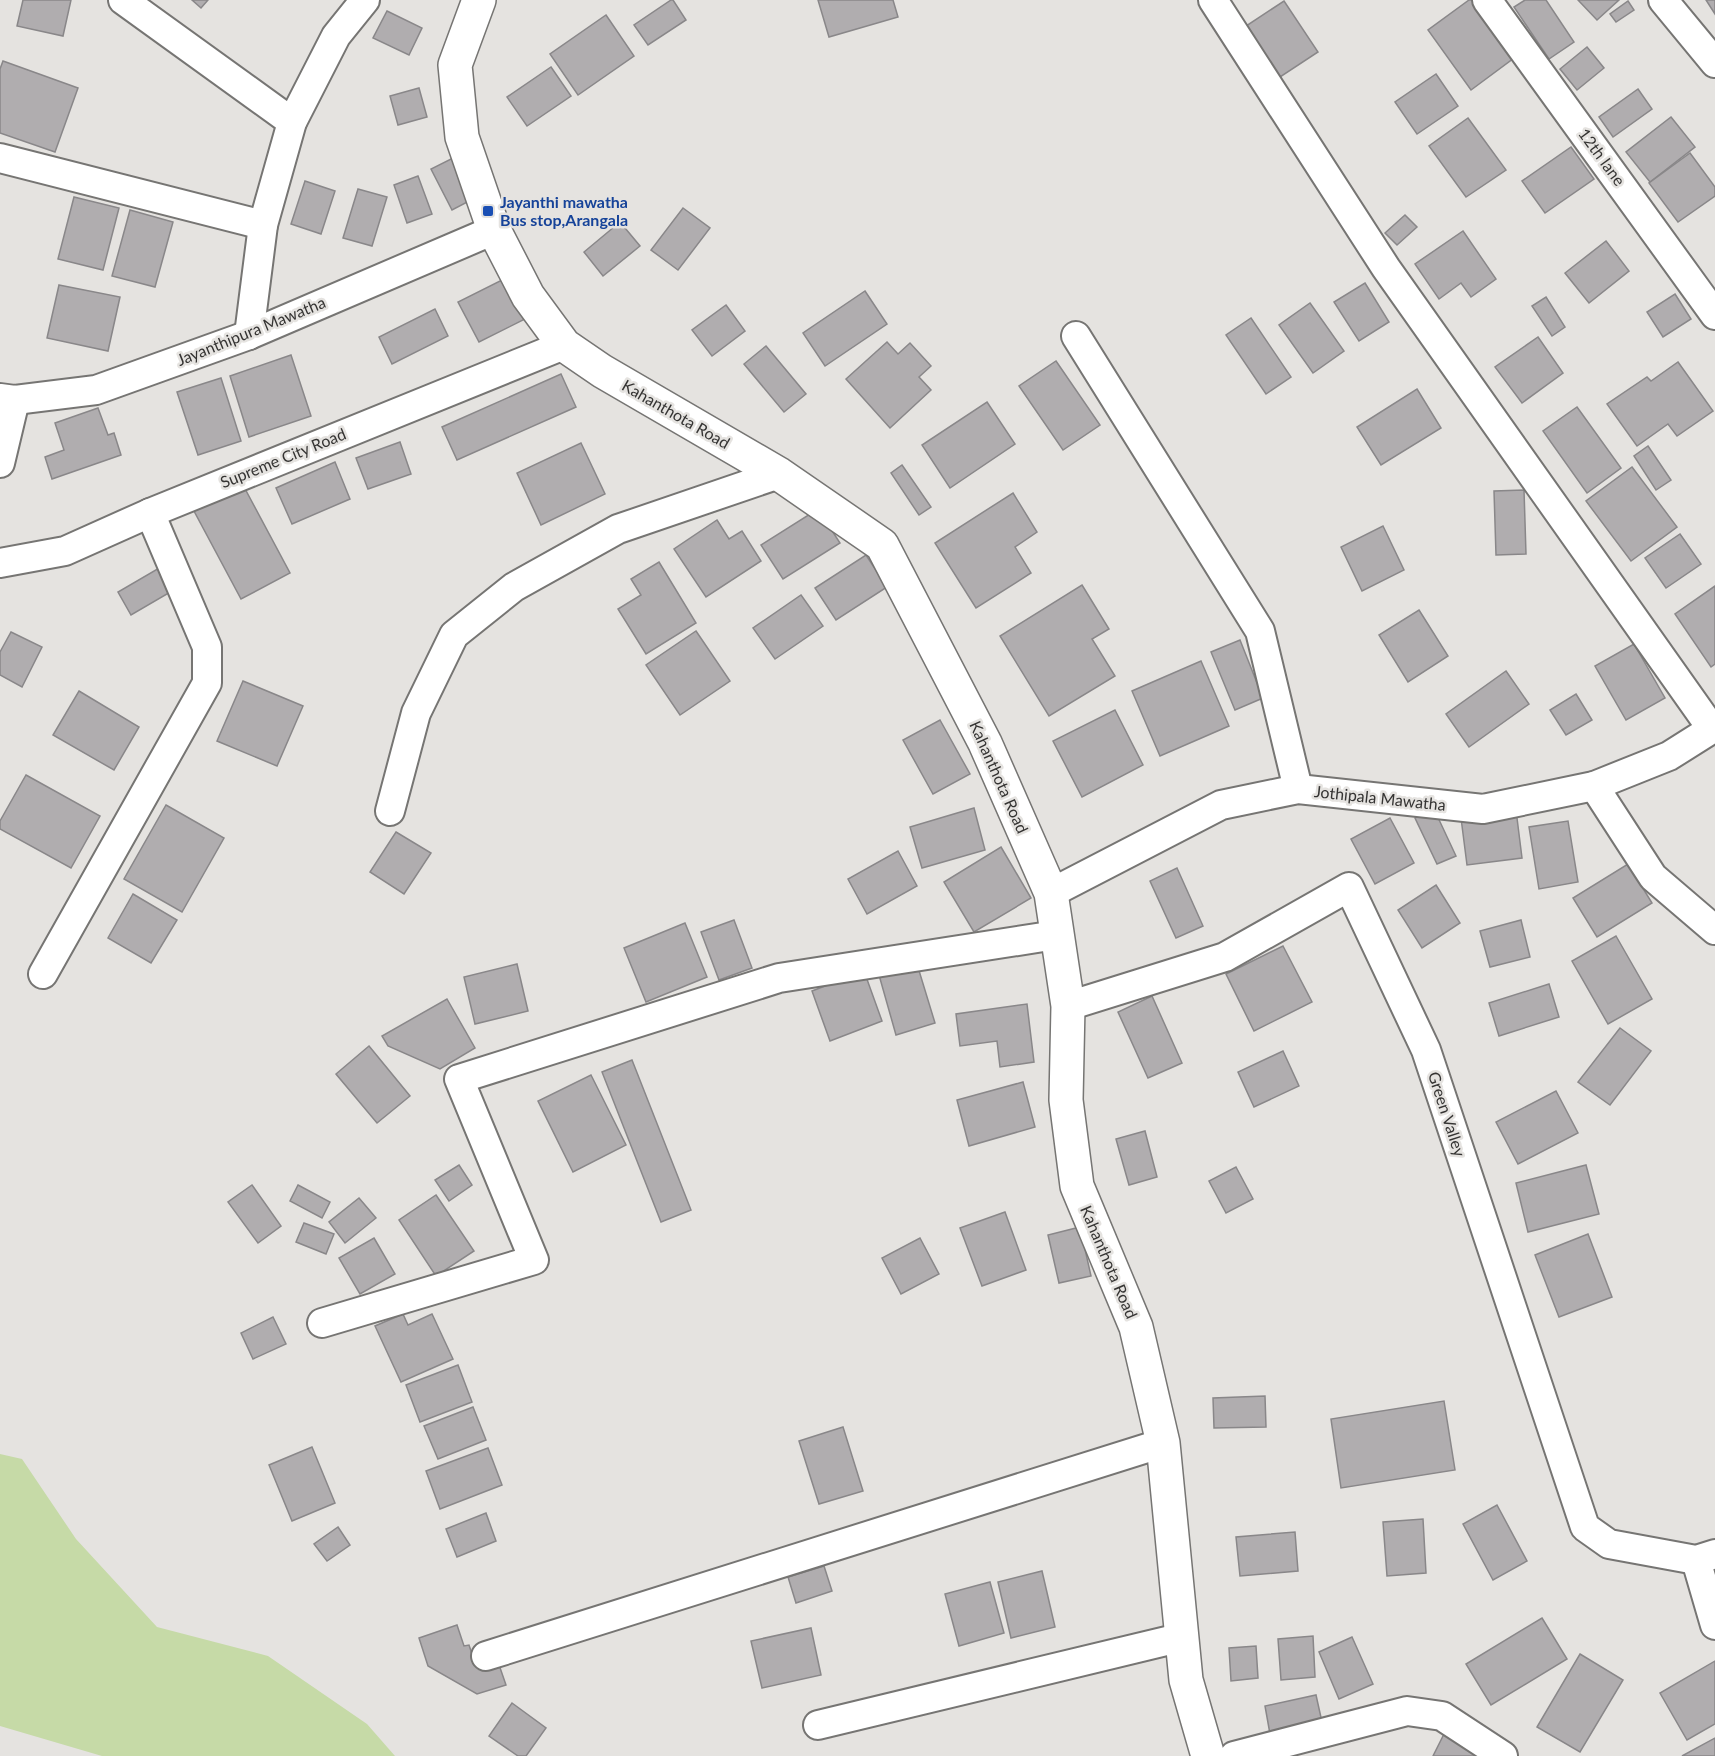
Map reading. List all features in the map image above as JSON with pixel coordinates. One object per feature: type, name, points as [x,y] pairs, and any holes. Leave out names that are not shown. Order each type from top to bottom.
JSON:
[{"type":"main road","name":"Kahanthota Road","points":[[479,0],[455,65],[462,137],[494,230],[528,296],[564,345],[602,371],[779,474],[882,545],[985,743],[1051,893],[1068,1006],[1066,1100],[1077,1186],[1136,1327],[1163,1443],[1186,1680],[1208,1756]]},
{"type":"street","points":[[123,0],[292,122]]},
{"type":"street","points":[[249,335],[263,225],[292,122],[336,36],[365,0]]},
{"type":"street","points":[[1213,0],[1386,268],[1710,737]]},
{"type":"street","name":"12th lane","points":[[1487,0],[1507,24],[1715,315]]},
{"type":"street","points":[[1663,0],[1715,63]]},
{"type":"street","points":[[0,158],[263,225]]},
{"type":"street","name":"Jayanthipura Mawatha","points":[[7,399],[96,390],[249,335],[494,230]]},
{"type":"street","points":[[1076,336],[1260,631],[1298,789]]},
{"type":"street","name":"Supreme City Road","points":[[0,563],[65,551],[150,513],[564,345]]},
{"type":"street","points":[[0,463],[7,399]]},
{"type":"street","points":[[390,811],[416,713],[454,635],[514,587],[618,529],[779,474]]},
{"type":"street","points":[[43,974],[207,683],[207,647],[150,513]]},
{"type":"street","name":"Jothipala Mawatha","points":[[1051,893],[1221,805],[1298,789],[1483,809],[1594,786],[1710,737]]},
{"type":"street","points":[[1594,786],[1653,877],[1715,930]]},
{"type":"street","name":"Green Valley","points":[[1068,1006],[1225,957],[1349,887],[1426,1050],[1585,1527],[1609,1544],[1706,1557],[1715,1625]]},
{"type":"street","points":[[321,1323],[534,1260],[459,1079],[779,978],[1056,935]]},
{"type":"street","points":[[486,1656],[1163,1443]]},
{"type":"street","points":[[818,1725],[1183,1637]]},
{"type":"street","points":[[1234,1756],[1407,1711],[1442,1716],[1503,1756]]},
{"type":"green space","points":[[0,1454],[22,1459],[76,1539],[157,1627],[268,1656],[367,1724],[395,1756],[102,1756],[0,1726]]},
{"type":"building","points":[[23,0],[71,0],[63,36],[17,26]]},
{"type":"building","points":[[192,0],[208,0],[201,8]]},
{"type":"building","points":[[671,0],[686,20],[648,45],[634,25]]},
{"type":"building","points":[[818,0],[893,0],[898,17],[829,37]]},
{"type":"building","points":[[1472,0],[1514,58],[1471,90],[1428,30]]},
{"type":"building","points":[[1525,0],[1546,0],[1574,42],[1549,59],[1514,7]]},
{"type":"building","points":[[1578,0],[1619,0],[1597,20]]},
{"type":"building","points":[[1706,0],[1715,0],[1715,14]]},
{"type":"building","points":[[1284,1],[1318,52],[1274,81],[1240,30]]},
{"type":"building","points":[[1628,1],[1634,10],[1616,22],[1610,14]]},
{"type":"building","points":[[387,11],[422,28],[409,55],[373,38]]},
{"type":"building","points":[[606,15],[634,56],[578,95],[550,54]]},
{"type":"building","points":[[1587,47],[1604,68],[1577,90],[1560,69]]},
{"type":"building","points":[[3,61],[78,88],[55,152],[0,133],[0,69]]},
{"type":"building","points":[[551,67],[571,96],[527,126],[507,97]]},
{"type":"building","points":[[1436,74],[1458,106],[1417,134],[1395,102]]},
{"type":"building","points":[[419,88],[427,117],[398,125],[390,96]]},
{"type":"building","points":[[1638,89],[1652,109],[1613,137],[1599,117]]},
{"type":"building","points":[[1671,117],[1695,147],[1650,182],[1626,152]]},
{"type":"building","points":[[1468,118],[1506,170],[1466,197],[1429,146]]},
{"type":"building","points":[[1571,147],[1594,179],[1545,213],[1522,181]]},
{"type":"building","points":[[1690,153],[1715,187],[1715,196],[1678,222],[1649,183]]},
{"type":"building","points":[[457,156],[477,197],[452,210],[431,169]]},
{"type":"building","points":[[418,176],[432,214],[407,223],[394,185]]},
{"type":"building","points":[[305,181],[335,191],[321,234],[291,224]]},
{"type":"building","points":[[358,189],[387,197],[372,246],[343,238]]},
{"type":"building","points":[[74,197],[119,208],[103,270],[58,259]]},
{"type":"building","points":[[683,208],[710,228],[678,270],[651,250]]},
{"type":"building","points":[[130,210],[173,222],[155,287],[112,276]]},
{"type":"building","points":[[1405,215],[1417,227],[1397,245],[1385,233]]},
{"type":"building","points":[[620,222],[640,246],[603,276],[584,252]]},
{"type":"building","points":[[1463,231],[1496,279],[1471,297],[1461,283],[1439,299],[1415,264]]},
{"type":"building","points":[[1606,241],[1629,271],[1589,303],[1565,273]]},
{"type":"building","points":[[508,277],[529,317],[479,342],[458,302]]},
{"type":"building","points":[[1365,283],[1389,322],[1359,341],[1334,302]]},
{"type":"building","points":[[59,285],[120,297],[108,351],[47,338]]},
{"type":"building","points":[[865,291],[887,324],[825,366],[803,333]]},
{"type":"building","points":[[1675,294],[1691,319],[1663,337],[1647,312]]},
{"type":"building","points":[[1546,297],[1565,327],[1552,336],[1532,306]]},
{"type":"building","points":[[1310,303],[1344,351],[1313,373],[1279,325]]},
{"type":"building","points":[[726,305],[745,331],[712,356],[692,330]]},
{"type":"building","points":[[435,309],[448,336],[392,364],[379,337]]},
{"type":"building","points":[[1251,318],[1291,377],[1266,394],[1226,335]]},
{"type":"building","points":[[1538,337],[1563,373],[1522,403],[1495,367]]},
{"type":"building","points":[[887,342],[898,354],[910,343],[931,366],[919,377],[931,390],[890,428],[846,379]]},
{"type":"building","points":[[766,346],[806,394],[784,412],[744,364]]},
{"type":"building","points":[[291,355],[311,416],[249,437],[230,376]]},
{"type":"building","points":[[1056,361],[1100,425],[1063,450],[1019,386]]},
{"type":"building","points":[[1678,362],[1713,411],[1677,436],[1668,424],[1637,446],[1607,404],[1647,377],[1651,381]]},
{"type":"building","points":[[561,374],[576,407],[457,460],[442,427]]},
{"type":"building","points":[[221,378],[241,441],[198,455],[177,392]]},
{"type":"building","points":[[1417,389],[1441,428],[1381,465],[1357,427]]},
{"type":"building","points":[[987,402],[1015,444],[950,488],[922,445]]},
{"type":"building","points":[[1577,407],[1621,468],[1587,493],[1543,431]]},
{"type":"building","points":[[98,408],[108,435],[114,433],[121,455],[52,479],[45,457],[64,450],[55,423]]},
{"type":"building","points":[[400,442],[411,474],[368,489],[356,458]]},
{"type":"building","points":[[581,443],[605,494],[541,525],[517,473]]},
{"type":"building","points":[[1648,446],[1671,480],[1656,490],[1634,456]]},
{"type":"building","points":[[335,462],[350,499],[292,524],[276,488]]},
{"type":"building","points":[[902,465],[931,507],[919,515],[891,473]]},
{"type":"building","points":[[1632,467],[1677,527],[1631,561],[1586,501]]},
{"type":"building","points":[[243,485],[290,573],[241,599],[194,511]]},
{"type":"building","points":[[1524,490],[1526,554],[1496,555],[1494,491]]},
{"type":"building","points":[[1013,493],[1037,532],[1015,547],[1031,573],[976,608],[935,543]]},
{"type":"building","points":[[818,509],[840,543],[783,579],[761,545]]},
{"type":"building","points":[[717,520],[729,539],[742,531],[761,561],[706,597],[674,549]]},
{"type":"building","points":[[1383,526],[1404,570],[1362,591],[1341,547]]},
{"type":"building","points":[[1680,534],[1701,564],[1666,588],[1645,558]]},
{"type":"building","points":[[866,555],[887,587],[836,620],[815,588]]},
{"type":"building","points":[[659,562],[696,623],[646,654],[618,609],[641,595],[631,579]]},
{"type":"building","points":[[166,564],[179,587],[131,615],[118,592]]},
{"type":"building","points":[[1082,585],[1109,629],[1092,639],[1115,676],[1049,716],[1000,636]]},
{"type":"building","points":[[1715,586],[1715,664],[1711,667],[1675,614]]},
{"type":"building","points":[[801,595],[823,626],[775,659],[753,628]]},
{"type":"building","points":[[1419,610],[1448,656],[1408,682],[1379,635]]},
{"type":"building","points":[[696,631],[730,681],[680,715],[646,665]]},
{"type":"building","points":[[11,632],[42,647],[22,687],[0,675],[0,652]]},
{"type":"building","points":[[1240,640],[1263,698],[1235,710],[1211,652]]},
{"type":"building","points":[[1634,644],[1665,698],[1626,720],[1595,666]]},
{"type":"building","points":[[1201,661],[1229,726],[1160,756],[1132,691]]},
{"type":"building","points":[[1506,671],[1529,704],[1469,747],[1446,714]]},
{"type":"building","points":[[243,681],[303,706],[277,766],[217,741]]},
{"type":"building","points":[[79,691],[139,727],[114,770],[53,735]]},
{"type":"building","points":[[1576,694],[1592,720],[1566,735],[1550,710]]},
{"type":"building","points":[[1115,710],[1143,765],[1082,797],[1053,741]]},
{"type":"building","points":[[940,720],[970,774],[933,794],[903,740]]},
{"type":"building","points":[[26,775],[100,816],[71,868],[0,829],[0,821]]},
{"type":"building","points":[[166,805],[224,838],[182,912],[124,879]]},
{"type":"building","points":[[974,808],[985,850],[922,868],[910,827]]},
{"type":"building","points":[[1434,809],[1456,856],[1437,864],[1415,818]]},
{"type":"building","points":[[1516,810],[1522,858],[1467,865],[1461,818]]},
{"type":"building","points":[[1390,818],[1414,863],[1375,884],[1351,839]]},
{"type":"building","points":[[1568,821],[1578,882],[1539,889],[1529,827]]},
{"type":"building","points":[[396,832],[431,853],[404,894],[370,872]]},
{"type":"building","points":[[1001,847],[1031,898],[974,932],[944,882]]},
{"type":"building","points":[[898,851],[917,886],[867,914],[848,879]]},
{"type":"building","points":[[1628,864],[1652,903],[1597,937],[1573,898]]},
{"type":"building","points":[[1177,868],[1203,926],[1176,938],[1150,881]]},
{"type":"building","points":[[1436,885],[1460,923],[1422,948],[1398,910]]},
{"type":"building","points":[[133,894],[177,920],[151,963],[108,938]]},
{"type":"building","points":[[734,920],[752,968],[719,980],[701,932]]},
{"type":"building","points":[[1521,920],[1530,957],[1490,967],[1480,931]]},
{"type":"building","points":[[685,923],[707,977],[646,1002],[624,948]]},
{"type":"building","points":[[1616,936],[1652,999],[1608,1024],[1572,961]]},
{"type":"building","points":[[1283,946],[1312,1002],[1254,1031],[1226,974]]},
{"type":"building","points":[[517,964],[528,1011],[475,1024],[464,977]]},
{"type":"building","points":[[917,964],[935,1023],[896,1035],[879,975]]},
{"type":"building","points":[[864,971],[882,1021],[830,1041],[812,991]]},
{"type":"building","points":[[1549,984],[1559,1017],[1499,1036],[1489,1003]]},
{"type":"building","points":[[1152,996],[1182,1063],[1148,1078],[1118,1012]]},
{"type":"building","points":[[447,999],[475,1048],[440,1069],[388,1046],[382,1036]]},
{"type":"building","points":[[1027,1004],[1034,1062],[1000,1067],[997,1041],[960,1046],[956,1014]]},
{"type":"building","points":[[1620,1028],[1651,1051],[1610,1105],[1578,1082]]},
{"type":"building","points":[[369,1046],[410,1096],[377,1123],[336,1074]]},
{"type":"building","points":[[1283,1051],[1299,1086],[1254,1107],[1238,1072]]},
{"type":"building","points":[[632,1060],[691,1210],[661,1222],[602,1072]]},
{"type":"building","points":[[591,1075],[626,1145],[573,1172],[538,1101]]},
{"type":"building","points":[[1023,1082],[1035,1127],[969,1146],[957,1100]]},
{"type":"building","points":[[1556,1091],[1578,1133],[1518,1164],[1496,1122]]},
{"type":"building","points":[[1145,1131],[1157,1177],[1129,1185],[1116,1139]]},
{"type":"building","points":[[459,1165],[472,1185],[449,1201],[435,1180]]},
{"type":"building","points":[[1586,1165],[1599,1214],[1528,1232],[1516,1183]]},
{"type":"building","points":[[1236,1167],[1253,1199],[1226,1213],[1209,1181]]},
{"type":"building","points":[[252,1185],[281,1226],[258,1243],[228,1202]]},
{"type":"building","points":[[298,1185],[330,1202],[322,1218],[290,1201]]},
{"type":"building","points":[[436,1195],[474,1251],[436,1276],[399,1220]]},
{"type":"building","points":[[359,1198],[376,1218],[345,1243],[329,1222]]},
{"type":"building","points":[[1005,1212],[1026,1270],[982,1286],[960,1228]]},
{"type":"building","points":[[304,1223],[334,1234],[326,1254],[296,1242]]},
{"type":"building","points":[[1080,1227],[1091,1276],[1059,1283],[1048,1235]]},
{"type":"building","points":[[1588,1234],[1612,1297],[1559,1317],[1535,1255]]},
{"type":"building","points":[[374,1238],[395,1274],[360,1294],[339,1258]]},
{"type":"building","points":[[920,1238],[939,1274],[901,1294],[882,1258]]},
{"type":"building","points":[[403,1314],[408,1325],[432,1314],[453,1359],[401,1382],[375,1326]]},
{"type":"building","points":[[273,1317],[286,1344],[253,1359],[241,1333]]},
{"type":"building","points":[[458,1365],[472,1402],[420,1422],[406,1385]]},
{"type":"building","points":[[1265,1396],[1266,1427],[1214,1428],[1213,1398]]},
{"type":"building","points":[[1444,1401],[1455,1470],[1341,1488],[1331,1419]]},
{"type":"building","points":[[473,1407],[486,1440],[438,1459],[424,1426]]},
{"type":"building","points":[[843,1427],[863,1491],[819,1504],[799,1441]]},
{"type":"building","points":[[312,1447],[335,1503],[292,1521],[269,1465]]},
{"type":"building","points":[[488,1448],[502,1485],[440,1509],[426,1471]]},
{"type":"building","points":[[1497,1505],[1527,1561],[1493,1580],[1463,1524]]},
{"type":"building","points":[[486,1513],[496,1541],[457,1557],[446,1529]]},
{"type":"building","points":[[1423,1519],[1426,1573],[1387,1576],[1383,1522]]},
{"type":"building","points":[[338,1527],[350,1545],[327,1561],[314,1544]]},
{"type":"building","points":[[1295,1532],[1298,1571],[1240,1576],[1236,1537]]},
{"type":"building","points":[[824,1566],[832,1591],[796,1603],[788,1577]]},
{"type":"building","points":[[1042,1571],[1055,1627],[1011,1638],[998,1582]]},
{"type":"building","points":[[990,1582],[1004,1633],[959,1646],[945,1594]]},
{"type":"building","points":[[1542,1618],[1567,1659],[1491,1705],[1466,1664]]},
{"type":"building","points":[[457,1625],[464,1646],[469,1645],[476,1666],[497,1659],[506,1685],[477,1694],[428,1666],[419,1638]]},
{"type":"building","points":[[811,1628],[821,1675],[762,1688],[751,1641]]},
{"type":"building","points":[[1313,1636],[1315,1677],[1281,1680],[1278,1639]]},
{"type":"building","points":[[1352,1637],[1373,1684],[1339,1699],[1319,1652]]},
{"type":"building","points":[[1256,1646],[1258,1678],[1231,1681],[1229,1648]]},
{"type":"building","points":[[1580,1654],[1623,1680],[1580,1752],[1537,1727]]},
{"type":"building","points":[[1715,1661],[1715,1724],[1687,1740],[1660,1693]]},
{"type":"building","points":[[1316,1695],[1322,1722],[1270,1734],[1265,1706]]},
{"type":"building","points":[[512,1703],[546,1728],[526,1756],[518,1756],[489,1736]]},
{"type":"building","points":[[1445,1732],[1484,1756],[1433,1756]]},
{"type":"building","points":[[1715,1738],[1715,1756],[1682,1756]]},
{"type":"place","name":"Jayanthi mawatha Bus stop,Arangala","points":[[488,211]]}]
